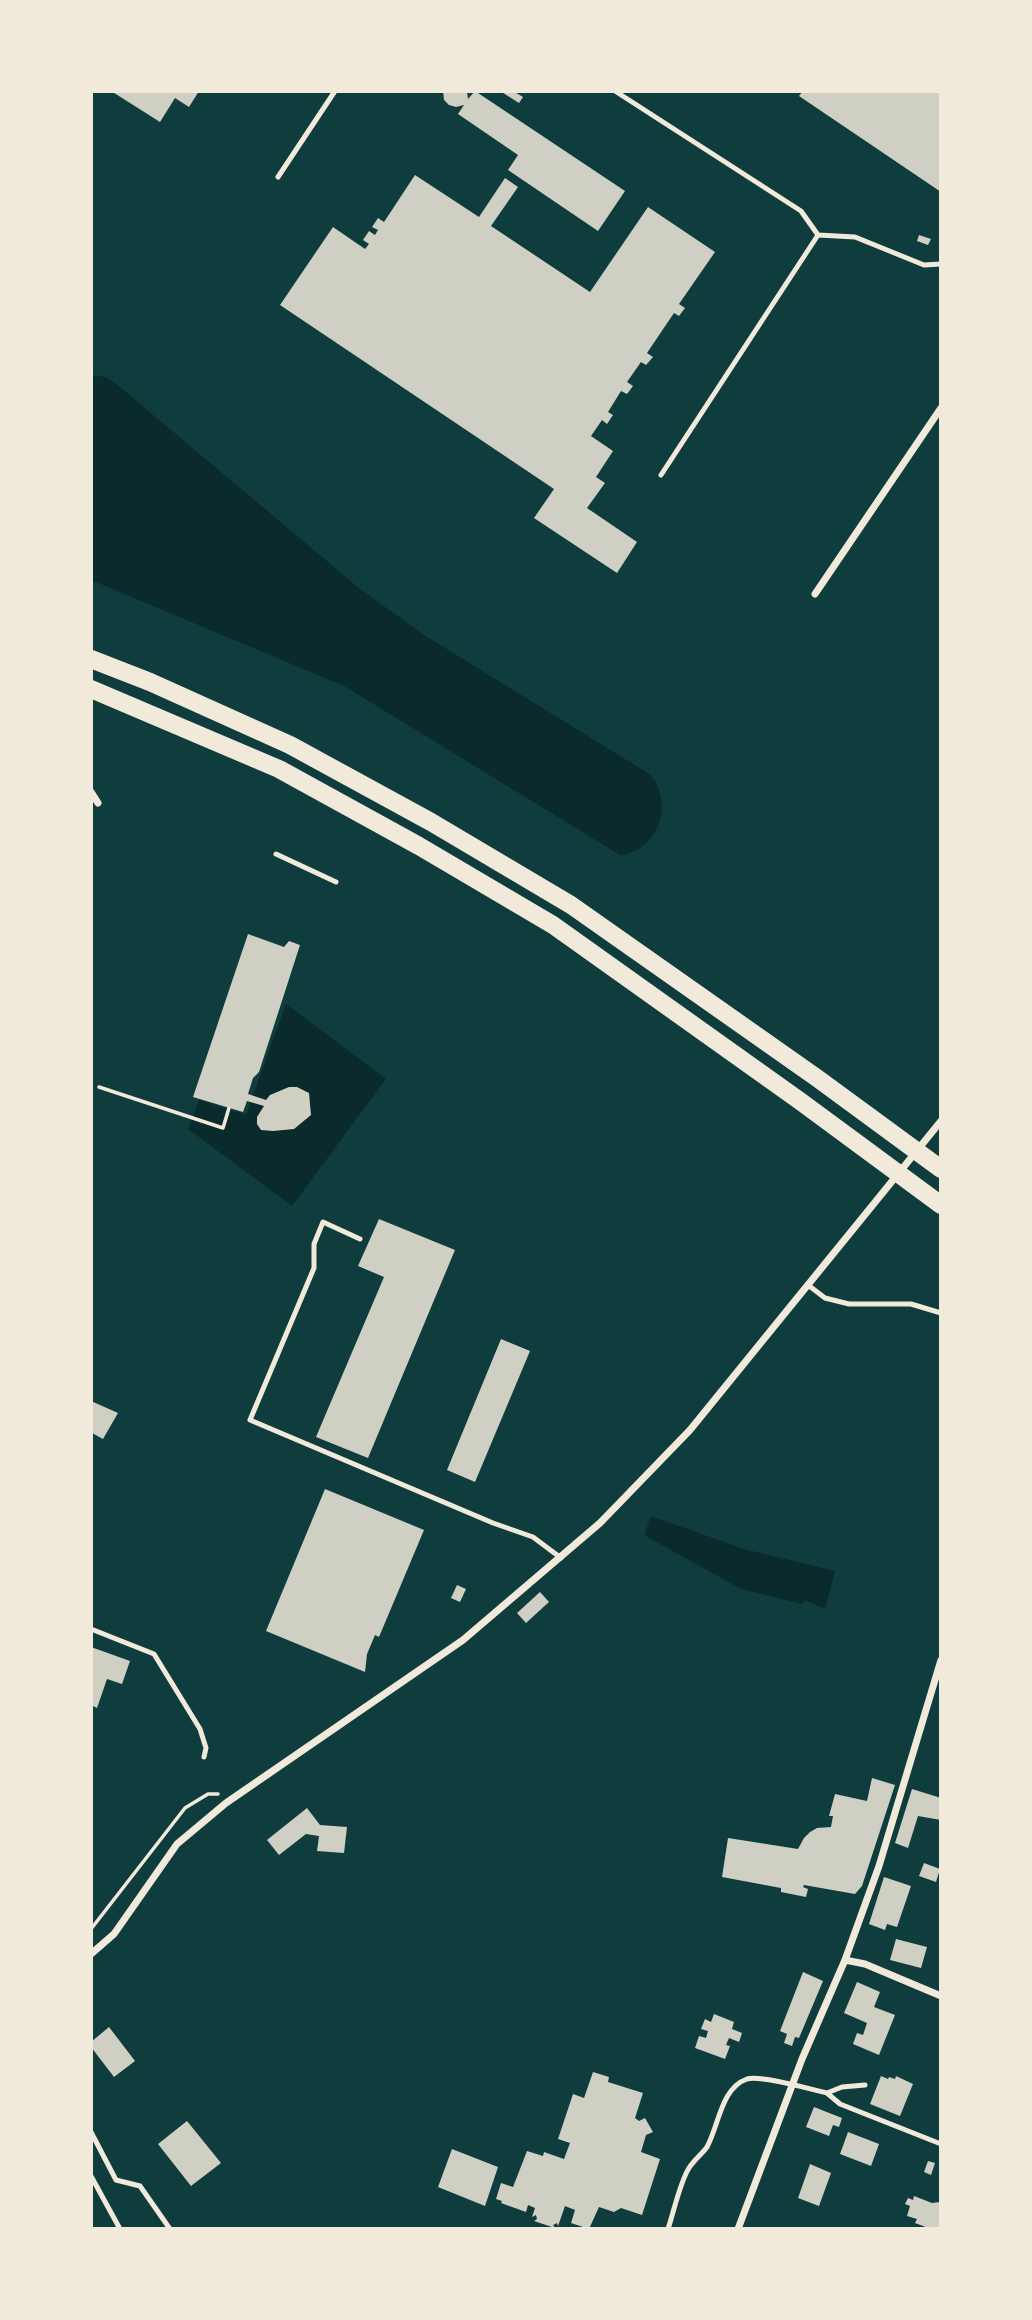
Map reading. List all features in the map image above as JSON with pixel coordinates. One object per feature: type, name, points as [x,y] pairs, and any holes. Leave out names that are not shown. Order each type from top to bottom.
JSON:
[{"type":"highway","points":[[91,659],[150,682],[290,746],[432,822],[571,905],[817,1078],[941,1170]]},
{"type":"highway","points":[[91,689],[279,769],[419,846],[553,925],[941,1205]]},
{"type":"street","points":[[815,594],[941,408]]},
{"type":"street","points":[[91,792],[98,803]]},
{"type":"street","points":[[91,1954],[114,1934],[177,1844],[226,1802],[453,1647],[600,1523],[691,1430],[941,1121]]},
{"type":"street","points":[[738,2229],[880,1866],[941,1660]]},
{"type":"street","points":[[845,1960],[865,1964],[941,1996]]},
{"type":"lane","points":[[278,177],[335,91]]},
{"type":"lane","points":[[615,91],[801,211],[818,235]]},
{"type":"lane","points":[[818,235],[855,237],[924,265],[941,264]]},
{"type":"lane","points":[[661,475],[818,235]]},
{"type":"lane","points":[[276,854],[336,882]]},
{"type":"lane","points":[[360,1238],[323,1222],[314,1244],[314,1268],[250,1420],[493,1523],[533,1537],[561,1558]]},
{"type":"lane","points":[[808,1285],[825,1298],[849,1304],[911,1304],[941,1313]]},
{"type":"lane","points":[[91,1629],[153,1654],[201,1729],[206,1748],[204,1757]]},
{"type":"lane","points":[[668,2229],[688,2169],[706,2147],[726,2100],[736,2084],[751,2078],[827,2092],[842,2087],[865,2085]]},
{"type":"lane","points":[[827,2092],[839,2104],[941,2144]]},
{"type":"lane","points":[[91,2132],[116,2180],[140,2186],[170,2229]]},
{"type":"lane","points":[[91,2176],[120,2229]]},
{"type":"path","points":[[99,1087],[223,1128],[229,1108]]},
{"type":"water","points":[[91,375],[105,377],[114,382],[359,588],[424,635],[651,775],[658,787],[662,812],[653,836],[633,852],[620,855],[344,686],[91,580]]},
{"type":"water","points":[[286,1004],[386,1079],[292,1206],[188,1129],[199,1100],[246,1115]]},
{"type":"water","points":[[651,1516],[744,1549],[835,1571],[825,1609],[805,1600],[802,1604],[741,1589],[644,1535]]},
{"type":"building","points":[[111,91],[199,91],[189,107],[175,98],[160,122]]},
{"type":"building","points":[[443,91],[467,91],[468,99],[475,91],[625,191],[598,231],[508,170],[518,155],[458,114],[464,105],[449,105],[444,100]]},
{"type":"building","points":[[500,91],[513,91],[523,97],[519,103]]},
{"type":"building","points":[[803,91],[941,91],[941,192],[799,96]]},
{"type":"building","points":[[415,175],[479,217],[505,178],[518,187],[491,226],[590,292],[648,207],[715,252],[679,304],[685,308],[679,316],[674,313],[647,353],[653,357],[646,365],[641,362],[627,382],[633,386],[627,394],[621,391],[608,412],[613,415],[607,424],[602,420],[591,436],[613,451],[596,477],[605,483],[587,508],[637,542],[617,573],[534,518],[554,489],[280,305],[333,227],[365,249],[369,244],[363,240],[369,231],[375,235],[378,230],[372,227],[378,218],[384,222]]},
{"type":"building","points":[[919,235],[931,239],[928,245],[917,241]]},
{"type":"building","points":[[248,934],[284,947],[289,941],[300,945],[259,1072],[253,1078],[248,1094],[266,1100],[270,1095],[289,1087],[297,1087],[309,1093],[311,1115],[294,1129],[261,1130],[257,1117],[264,1106],[247,1101],[243,1112],[193,1097]]},
{"type":"building","points":[[379,1219],[455,1250],[368,1458],[316,1437],[384,1277],[358,1266]]},
{"type":"building","points":[[501,1339],[530,1351],[475,1482],[447,1470]]},
{"type":"building","points":[[91,1401],[118,1413],[103,1439],[92,1433]]},
{"type":"building","points":[[325,1489],[424,1530],[379,1637],[375,1635],[367,1654],[365,1672],[266,1631]]},
{"type":"building","points":[[457,1585],[466,1589],[460,1602],[451,1598]]},
{"type":"building","points":[[540,1592],[549,1602],[526,1623],[517,1613]]},
{"type":"building","points":[[91,1647],[130,1661],[122,1684],[107,1679],[97,1708],[91,1705]]},
{"type":"building","points":[[872,1778],[895,1785],[862,1886],[855,1894],[804,1885],[803,1887],[808,1889],[806,1897],[781,1892],[781,1888],[722,1877],[728,1838],[798,1849],[810,1832],[817,1828],[831,1827],[833,1816],[829,1816],[835,1794],[867,1801]]},
{"type":"building","points":[[912,1789],[941,1798],[941,1820],[918,1816],[908,1848],[895,1843]]},
{"type":"building","points":[[307,1808],[320,1825],[347,1827],[344,1853],[317,1851],[319,1836],[306,1834],[279,1855],[267,1840]]},
{"type":"building","points":[[924,1863],[940,1869],[936,1882],[919,1876]]},
{"type":"building","points":[[884,1877],[911,1886],[897,1927],[887,1924],[885,1930],[869,1924]]},
{"type":"building","points":[[896,1939],[927,1947],[921,1968],[890,1960]]},
{"type":"building","points":[[803,1972],[823,1981],[799,2038],[795,2037],[792,2046],[784,2043],[787,2034],[780,2031]]},
{"type":"building","points":[[857,1982],[880,1992],[874,2007],[895,2015],[879,2055],[853,2044],[857,2033],[863,2035],[867,2023],[844,2013]]},
{"type":"building","points":[[714,2014],[734,2022],[732,2029],[742,2033],[739,2042],[729,2038],[726,2045],[730,2046],[725,2059],[695,2048],[699,2036],[706,2038],[708,2031],[701,2029],[705,2019],[711,2022]]},
{"type":"building","points":[[109,2027],[135,2061],[114,2077],[91,2047],[91,2042]]},
{"type":"building","points":[[593,2072],[609,2077],[608,2082],[643,2093],[635,2118],[639,2121],[645,2118],[653,2132],[646,2135],[641,2152],[660,2159],[642,2215],[621,2208],[614,2212],[599,2207],[589,2229],[571,2223],[575,2210],[565,2206],[558,2226],[557,2223],[553,2225],[555,2228],[534,2221],[537,2219],[536,2215],[532,2217],[535,2208],[528,2205],[526,2212],[496,2199],[501,2183],[513,2187],[527,2151],[543,2156],[544,2152],[564,2159],[570,2143],[558,2139],[573,2094],[584,2098]]},
{"type":"building","points":[[881,2076],[895,2079],[896,2076],[913,2084],[900,2116],[870,2104]]},
{"type":"building","points":[[814,2107],[842,2118],[839,2127],[833,2125],[829,2136],[806,2127]]},
{"type":"building","points":[[187,2121],[221,2163],[191,2186],[158,2144]]},
{"type":"building","points":[[848,2132],[879,2144],[871,2166],[840,2154]]},
{"type":"building","points":[[452,2149],[498,2167],[485,2206],[438,2187]]},
{"type":"building","points":[[928,2161],[935,2163],[931,2175],[924,2172]]},
{"type":"building","points":[[810,2164],[831,2173],[819,2206],[798,2198]]},
{"type":"building","points":[[914,2196],[932,2203],[940,2202],[941,2229],[931,2229],[915,2223],[917,2219],[907,2216],[910,2206],[905,2204],[908,2198],[913,2200]]}]
